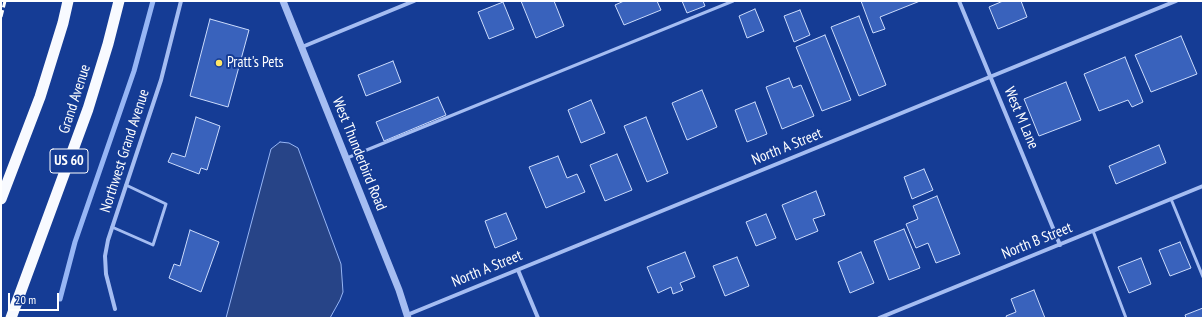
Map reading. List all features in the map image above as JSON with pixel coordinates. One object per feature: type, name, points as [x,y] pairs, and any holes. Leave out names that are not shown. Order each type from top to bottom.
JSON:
[{"type":"highway","points":[[1,198],[40,97],[63,23],[68,1]]},
{"type":"highway","name":"Grand Avenue","points":[[11,318],[88,109],[119,1]]},
{"type":"street","name":"Northwest Grand Avenue","points":[[115,308],[106,274],[105,256],[108,240],[161,80],[181,1]]},
{"type":"street","name":"West Thunderbird Road","points":[[283,1],[399,290],[407,316]]},
{"type":"street","points":[[302,47],[414,1]]},
{"type":"street","name":"West M Lane","points":[[959,1],[1060,245]]},
{"type":"street","name":"North A Street","points":[[407,316],[1176,1]]},
{"type":"street","name":"North B Street","points":[[879,318],[1203,186]]},
{"type":"street","points":[[518,270],[538,318]]},
{"type":"lane","points":[[347,158],[733,1]]},
{"type":"lane","points":[[112,227],[153,245],[166,204],[126,185]]},
{"type":"lane","points":[[1171,199],[1203,277]]},
{"type":"lane","points":[[1093,231],[1126,318]]},
{"type":"water","points":[[280,142],[289,143],[298,148],[341,264],[343,292],[330,318],[226,318],[271,149]]},
{"type":"building","points":[[521,1],[554,1],[564,26],[536,38]]},
{"type":"building","points":[[624,1],[657,1],[661,10],[624,25],[615,5]]},
{"type":"building","points":[[682,1],[703,1],[705,6],[687,13]]},
{"type":"building","points":[[861,1],[920,1],[880,17],[885,29],[873,33]]},
{"type":"building","points":[[1003,1],[1021,1],[1027,17],[998,29],[989,7]]},
{"type":"building","points":[[503,2],[514,29],[489,39],[478,12]]},
{"type":"building","points":[[755,9],[764,31],[747,38],[739,16]]},
{"type":"building","points":[[800,10],[810,35],[794,42],[784,16]]},
{"type":"building","points":[[859,16],[886,85],[859,96],[831,27]]},
{"type":"building","name":"Pratt's Pets","points":[[210,19],[249,30],[228,107],[190,96]]},
{"type":"building","points":[[825,35],[851,100],[822,111],[796,47]]},
{"type":"building","points":[[1181,36],[1197,74],[1151,92],[1135,55]]},
{"type":"building","points":[[1125,57],[1143,102],[1132,107],[1128,100],[1099,111],[1084,74]]},
{"type":"building","points":[[393,61],[401,82],[366,96],[358,75]]},
{"type":"building","points":[[789,78],[793,88],[801,85],[814,116],[782,129],[766,87]]},
{"type":"building","points":[[1066,82],[1081,120],[1039,136],[1024,99]]},
{"type":"building","points":[[702,90],[717,127],[687,140],[672,103]]},
{"type":"building","points":[[438,97],[446,115],[384,141],[376,122]]},
{"type":"building","points":[[591,100],[605,133],[581,143],[568,110]]},
{"type":"building","points":[[755,102],[767,134],[747,142],[735,110]]},
{"type":"building","points":[[196,117],[220,126],[207,170],[201,168],[199,174],[168,162],[172,153],[185,157]]},
{"type":"building","points":[[646,117],[668,173],[647,182],[624,126]]},
{"type":"building","points":[[1159,145],[1166,163],[1116,184],[1109,166]]},
{"type":"building","points":[[617,154],[632,190],[605,201],[590,165]]},
{"type":"building","points":[[558,156],[567,178],[577,174],[585,192],[546,208],[529,167]]},
{"type":"building","points":[[924,169],[933,190],[912,199],[904,177]]},
{"type":"building","points":[[816,191],[825,215],[813,219],[818,231],[796,240],[782,205]]},
{"type":"building","points":[[937,196],[960,254],[936,263],[928,243],[916,248],[906,224],[918,219],[913,206]]},
{"type":"building","points":[[506,213],[517,239],[495,248],[485,221]]},
{"type":"building","points":[[766,214],[776,238],[756,246],[746,222]]},
{"type":"building","points":[[904,229],[920,268],[889,280],[874,241]]},
{"type":"building","points":[[190,230],[219,242],[201,292],[169,278],[174,264],[180,266]]},
{"type":"building","points":[[1180,242],[1191,268],[1170,276],[1159,250]]},
{"type":"building","points":[[685,252],[695,277],[680,283],[683,290],[673,294],[671,287],[658,293],[647,267]]},
{"type":"building","points":[[861,252],[874,283],[850,293],[838,262]]},
{"type":"building","points":[[737,257],[749,286],[725,296],[713,266]]},
{"type":"building","points":[[1141,258],[1151,284],[1129,293],[1118,267]]},
{"type":"building","points":[[1034,290],[1045,318],[1007,318],[1006,316],[1016,312],[1011,299]]},
{"type":"building","points":[[1203,308],[1203,318],[1186,318],[1185,315]]},
{"type":"waterway","points":[[60,299],[75,242],[134,71],[153,1]]},
{"type":"railway","points":[[1,17],[5,1]]},
{"type":"place","name":"Pratt's Pets","points":[[219,63]]}]
